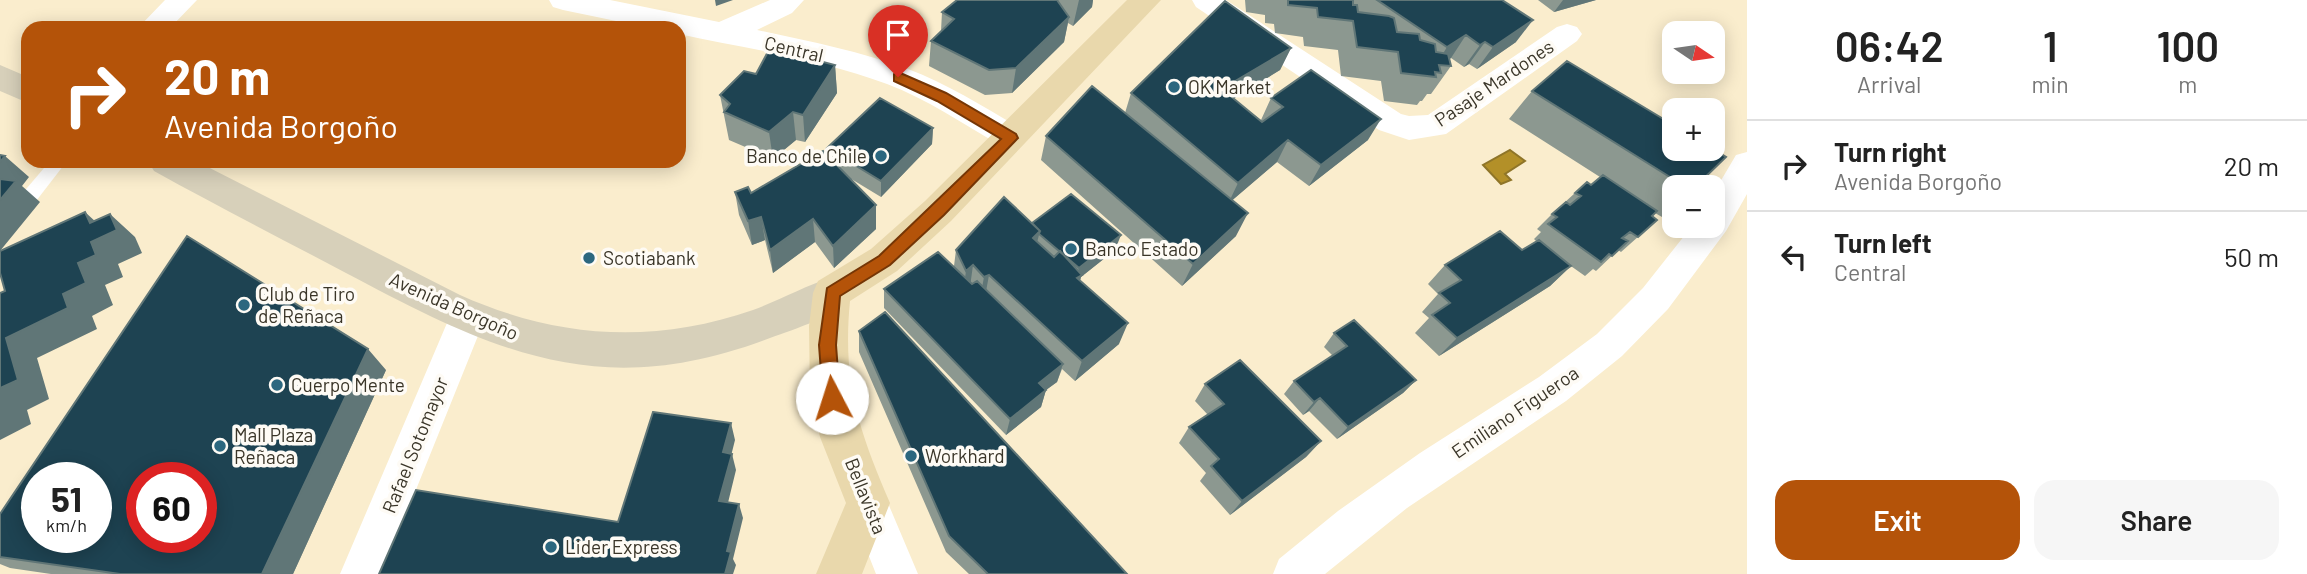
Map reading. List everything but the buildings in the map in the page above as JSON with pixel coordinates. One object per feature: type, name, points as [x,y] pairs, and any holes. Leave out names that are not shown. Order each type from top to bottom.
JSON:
[{"type":"main road","name":"Avenida Borgoño","points":[[180,168],[500,330],[570,347],[648,349],[688,345],[751,329],[800,310],[884,260],[938,211],[1145,0]]},
{"type":"main road","points":[[0,77],[21,88]]},
{"type":"main road","name":"Bellavista","points":[[832,293],[828,345],[832,398],[838,428],[868,503]]},
{"type":"main road","points":[[839,574],[868,503]]},
{"type":"street","points":[[160,21],[183,0]]},
{"type":"street","name":"Central","points":[[563,0],[637,21]]},
{"type":"street","points":[[719,33],[776,11],[790,0]]},
{"type":"street","points":[[798,0],[800,21],[821,54]]},
{"type":"street","name":"Pasaje Mardones","points":[[1206,0],[1373,112],[1409,128],[1435,126],[1567,34]]},
{"type":"street","name":"Central","points":[[686,29],[821,54],[898,77],[942,97],[1011,138]]},
{"type":"street","name":"Emiliano Figueroa","points":[[1294,574],[1318,552],[1457,451],[1525,410],[1585,366],[1637,320],[1679,273],[1713,226],[1747,164]]},
{"type":"street","name":"Rafael Sotomayor","points":[[361,574],[468,316]]},
{"type":"street","name":"Bellavista","points":[[868,503],[897,574]]},
{"type":"lane","points":[[27,200],[53,168]]},
{"type":"shaded area","points":[[1510,150],[1525,161],[1505,174],[1511,180],[1501,184],[1483,165]]},
{"type":"place","name":"OK Market","points":[[1174,87]]},
{"type":"place","name":"Banco de Chile","points":[[881,156]]},
{"type":"place","name":"Banco Estado","points":[[1071,249]]},
{"type":"place","name":"Scotiabank","points":[[589,258]]},
{"type":"place","name":"Club de Tiro de Reñaca","points":[[244,305]]},
{"type":"place","name":"Cuerpo Mente","points":[[277,385]]},
{"type":"place","name":"Mall Plaza Reñaca","points":[[220,446]]},
{"type":"place","name":"Workhard","points":[[911,456]]},
{"type":"place","name":"Lider Express","points":[[551,547]]},
{"type":"route","points":[[832,398],[828,345],[832,293],[884,260],[1011,138],[942,97],[898,77]]}]
